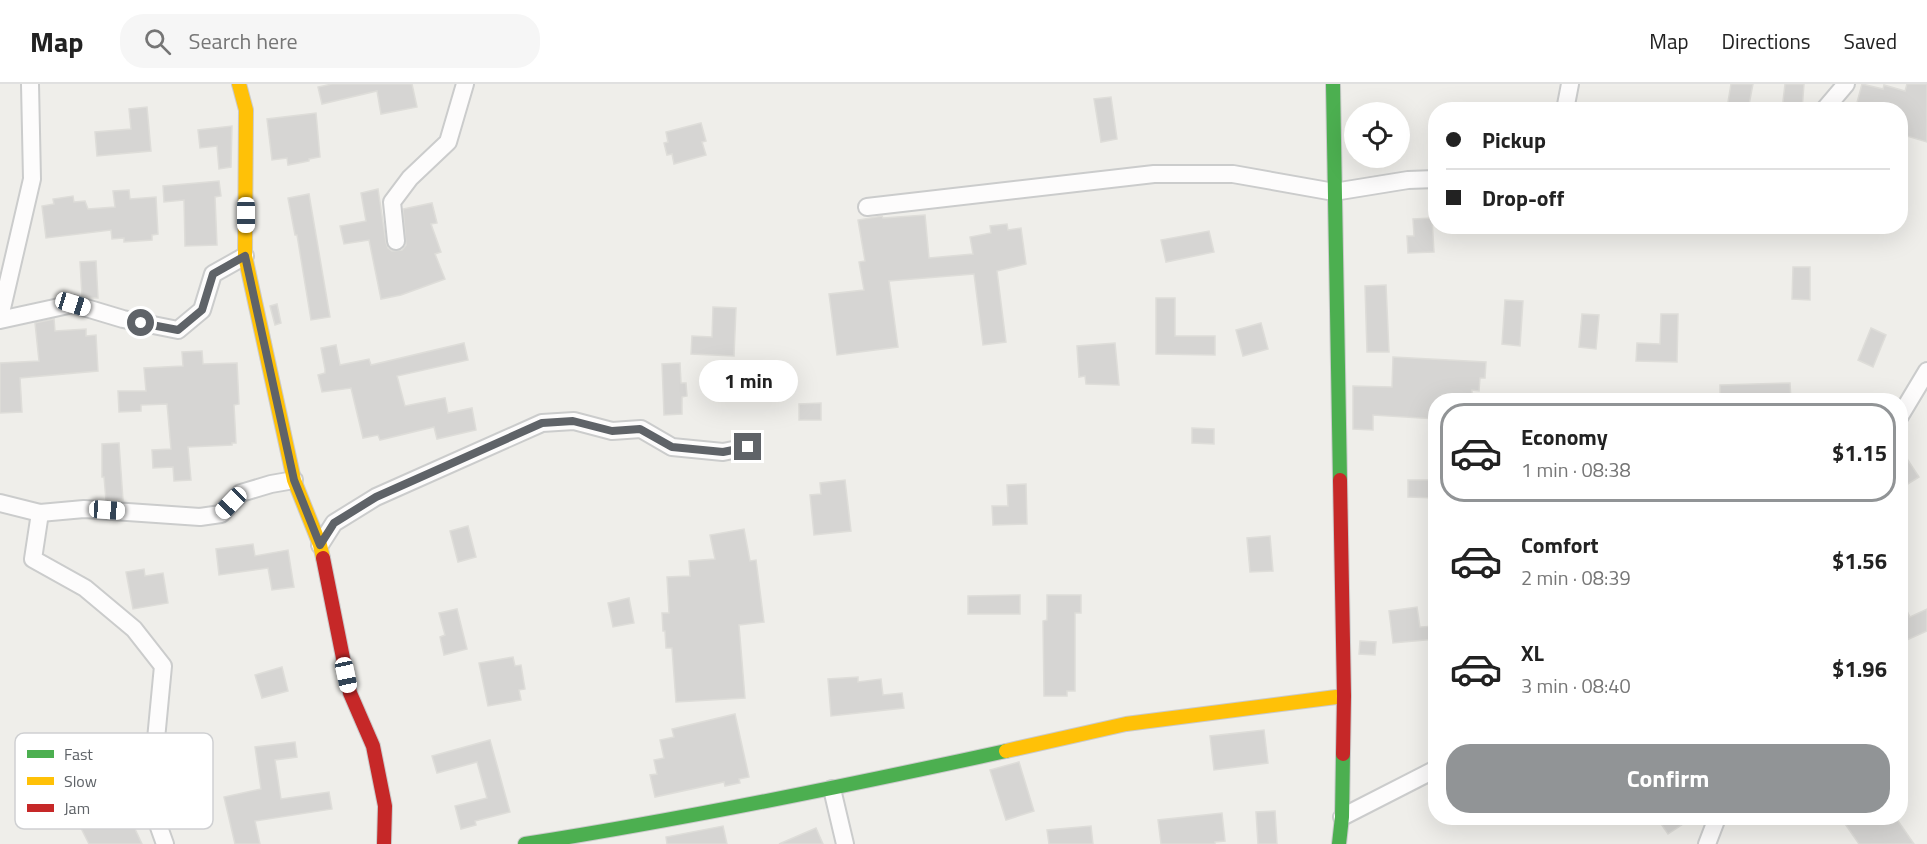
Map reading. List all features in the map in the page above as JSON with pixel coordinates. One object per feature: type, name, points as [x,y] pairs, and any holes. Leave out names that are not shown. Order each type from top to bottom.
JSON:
[{"type":"street","points":[[30,84],[32,179],[0,318],[73,304],[123,319],[178,330],[202,310],[213,274],[245,256]]},
{"type":"street","points":[[239,84],[246,110],[245,256],[294,480],[320,545],[350,693],[373,746],[384,806],[384,844]]},
{"type":"street","points":[[396,241],[392,202],[410,178],[448,142],[465,84]]},
{"type":"street","points":[[1333,84],[1344,696],[1342,817],[1339,844]]},
{"type":"street","points":[[1567,102],[1570,84]]},
{"type":"street","points":[[1831,102],[1846,84]]},
{"type":"street","points":[[867,207],[1154,174],[1233,174],[1334,192],[1408,180],[1428,179]]},
{"type":"street","points":[[1908,403],[1927,371]]},
{"type":"street","points":[[320,545],[334,523],[376,497],[542,423],[573,421],[612,431],[640,429],[672,447],[723,452],[748,447]]},
{"type":"street","points":[[0,503],[40,513],[84,509],[200,517],[221,514],[241,493],[294,480]]},
{"type":"street","points":[[40,513],[33,559],[85,588],[134,630],[163,666],[157,733]]},
{"type":"street","points":[[525,844],[617,837],[1126,724],[1344,696]]},
{"type":"street","points":[[1342,817],[1428,773]]},
{"type":"street","points":[[832,789],[845,844]]},
{"type":"street","points":[[1707,844],[1714,825]]},
{"type":"street","points":[[160,829],[165,844]]},
{"type":"building","points":[[332,84],[412,84],[417,107],[381,114],[377,91],[322,104],[318,87]]},
{"type":"building","points":[[1731,84],[1753,84],[1750,102],[1728,102]]},
{"type":"building","points":[[1785,84],[1804,84],[1803,102],[1783,102]]},
{"type":"building","points":[[1862,84],[1883,89],[1884,85],[1905,91],[1907,84],[1927,84],[1927,142],[1908,136],[1908,102],[1857,102]]},
{"type":"building","points":[[1111,97],[1117,139],[1101,142],[1094,99]]},
{"type":"building","points":[[147,107],[151,151],[97,156],[95,132],[131,129],[129,109]]},
{"type":"building","points":[[316,113],[320,157],[288,165],[287,158],[272,160],[267,119]]},
{"type":"building","points":[[701,123],[706,141],[702,142],[706,155],[674,164],[672,154],[667,155],[664,143],[668,142],[666,132]]},
{"type":"building","points":[[232,126],[231,167],[219,169],[217,146],[200,148],[198,130]]},
{"type":"building","points":[[219,181],[221,196],[215,197],[217,245],[185,246],[184,200],[164,202],[163,186]]},
{"type":"building","points":[[378,189],[386,242],[392,251],[402,250],[406,245],[403,209],[432,203],[437,223],[431,224],[441,252],[435,254],[445,279],[401,295],[381,299],[369,240],[344,244],[340,226],[366,221],[361,193]]},
{"type":"building","points":[[129,190],[130,199],[156,197],[158,234],[152,235],[152,240],[124,242],[124,238],[112,239],[111,230],[46,238],[42,206],[54,204],[53,199],[73,196],[74,202],[85,201],[88,209],[115,207],[113,191]]},
{"type":"building","points":[[309,194],[330,317],[311,320],[297,235],[295,235],[288,198]]},
{"type":"building","points":[[925,215],[929,258],[973,254],[970,237],[991,233],[990,226],[1007,224],[1008,230],[1021,228],[1026,264],[997,271],[1006,342],[983,345],[974,274],[889,281],[898,347],[837,355],[829,294],[864,290],[859,262],[865,261],[858,220],[882,216],[883,218]]},
{"type":"building","points":[[1428,218],[1428,234],[1433,234],[1434,252],[1408,253],[1407,236],[1414,236],[1413,219]]},
{"type":"building","points":[[1209,231],[1214,252],[1166,262],[1161,240]]},
{"type":"building","points":[[96,261],[98,298],[82,296],[80,262]]},
{"type":"building","points":[[1793,267],[1810,267],[1810,300],[1792,299]]},
{"type":"building","points":[[1386,285],[1389,352],[1367,352],[1365,286]]},
{"type":"building","points":[[1156,298],[1175,298],[1175,336],[1215,336],[1215,355],[1156,354]]},
{"type":"building","points":[[1505,300],[1523,301],[1520,346],[1502,344]]},
{"type":"building","points":[[277,304],[281,323],[275,325],[270,306]]},
{"type":"building","points":[[713,307],[736,308],[734,356],[691,354],[692,336],[712,337]]},
{"type":"building","points":[[1582,314],[1599,315],[1596,349],[1579,347]]},
{"type":"building","points":[[1661,314],[1678,314],[1677,362],[1636,361],[1637,343],[1660,344]]},
{"type":"building","points":[[54,319],[55,331],[86,329],[86,336],[96,335],[98,371],[20,378],[22,412],[0,413],[0,363],[39,361],[35,323]]},
{"type":"building","points":[[1261,323],[1268,349],[1243,356],[1236,330]]},
{"type":"building","points":[[1871,328],[1886,335],[1873,367],[1858,360]]},
{"type":"building","points":[[464,343],[468,360],[397,376],[405,406],[445,398],[448,413],[472,408],[476,430],[437,439],[434,427],[380,440],[378,435],[363,438],[351,388],[322,392],[318,375],[325,373],[321,348],[336,345],[340,365],[369,359],[371,365]]},
{"type":"building","points":[[1115,343],[1119,385],[1086,384],[1085,376],[1079,377],[1077,346]]},
{"type":"building","points":[[202,351],[203,364],[237,363],[239,404],[234,405],[236,443],[188,447],[191,480],[174,481],[173,467],[153,468],[152,450],[171,449],[167,404],[141,405],[141,411],[119,412],[118,391],[146,391],[144,368],[183,366],[182,352]]},
{"type":"building","points":[[1393,357],[1486,362],[1485,378],[1480,378],[1479,391],[1428,393],[1428,418],[1373,415],[1373,430],[1353,429],[1353,386],[1392,387]]},
{"type":"building","points":[[680,363],[681,383],[686,383],[687,396],[682,397],[682,414],[664,415],[662,364]]},
{"type":"building","points":[[1790,383],[1791,393],[1720,393],[1720,385]]},
{"type":"building","points":[[821,403],[821,420],[799,420],[799,404]]},
{"type":"building","points":[[1192,428],[1214,429],[1214,444],[1192,443]]},
{"type":"building","points":[[119,443],[123,500],[106,500],[104,477],[102,477],[102,444]]},
{"type":"building","points":[[1908,460],[1919,477],[1908,484]]},
{"type":"building","points":[[845,480],[851,531],[814,535],[810,495],[821,494],[820,483]]},
{"type":"building","points":[[1408,480],[1428,480],[1428,498],[1408,497]]},
{"type":"building","points":[[1026,484],[1027,524],[993,525],[992,506],[1008,506],[1007,485]]},
{"type":"building","points":[[468,526],[476,557],[458,562],[450,531]]},
{"type":"building","points":[[744,529],[750,561],[756,560],[764,622],[739,625],[745,698],[676,702],[672,648],[666,648],[665,631],[663,631],[662,613],[669,613],[667,577],[690,576],[689,561],[715,559],[710,535]]},
{"type":"building","points":[[1270,536],[1273,571],[1250,572],[1247,538]]},
{"type":"building","points":[[253,544],[255,556],[288,550],[294,587],[272,590],[268,568],[219,575],[216,549]]},
{"type":"building","points":[[144,569],[145,576],[163,573],[168,603],[133,609],[126,572]]},
{"type":"building","points":[[1020,595],[1020,614],[968,614],[968,596]]},
{"type":"building","points":[[1047,595],[1081,595],[1081,613],[1075,613],[1075,691],[1067,691],[1067,696],[1044,696],[1043,621],[1047,620]]},
{"type":"building","points":[[629,598],[634,623],[613,627],[608,603]]},
{"type":"building","points":[[1417,607],[1420,627],[1428,626],[1428,640],[1393,643],[1389,611]]},
{"type":"building","points":[[457,609],[467,649],[444,655],[440,637],[445,635],[439,613]]},
{"type":"building","points":[[1927,609],[1927,631],[1908,639],[1908,613],[1910,617]]},
{"type":"building","points":[[1360,641],[1376,642],[1375,655],[1359,654]]},
{"type":"building","points":[[513,657],[515,666],[521,665],[525,689],[519,690],[521,700],[488,706],[479,663]]},
{"type":"building","points":[[282,667],[288,691],[262,698],[255,675]]},
{"type":"building","points":[[858,677],[858,682],[881,679],[883,695],[902,693],[904,708],[831,716],[828,679]]},
{"type":"building","points":[[735,714],[749,777],[739,779],[740,783],[725,786],[724,782],[655,797],[650,775],[657,774],[654,760],[664,758],[660,740],[674,737],[672,729]]},
{"type":"building","points":[[1264,730],[1268,763],[1214,770],[1210,736]]},
{"type":"building","points":[[490,740],[510,812],[475,821],[476,825],[461,829],[455,806],[487,798],[477,762],[437,773],[432,756]]},
{"type":"building","points":[[295,742],[297,757],[275,760],[281,799],[329,792],[332,809],[255,821],[260,844],[235,844],[224,797],[261,789],[255,747]]},
{"type":"building","points":[[1019,762],[1034,811],[1006,820],[990,770]]},
{"type":"building","points":[[1275,811],[1277,844],[1258,844],[1256,812]]},
{"type":"building","points":[[1222,813],[1225,841],[1215,842],[1215,844],[1161,844],[1158,820]]},
{"type":"building","points":[[1662,825],[1682,825],[1668,834]]},
{"type":"building","points":[[1846,825],[1901,825],[1914,844],[1859,844]]},
{"type":"building","points":[[723,826],[727,844],[667,844],[666,837]]},
{"type":"building","points":[[1091,826],[1093,844],[1049,844],[1047,830]]},
{"type":"building","points":[[816,828],[823,844],[779,844]]},
{"type":"building","points":[[82,829],[135,829],[142,844],[89,844]]},
{"type":"traffic: fast","points":[[1333,84],[1340,480]]},
{"type":"traffic: fast","points":[[525,844],[766,801],[1006,751]]},
{"type":"traffic: fast","points":[[1339,844],[1343,754]]},
{"type":"traffic: slow","points":[[239,84],[246,110],[245,256],[294,480],[323,558]]},
{"type":"traffic: slow","points":[[1006,751],[1126,724],[1344,696]]},
{"type":"traffic: jam","points":[[1340,480],[1343,754]]},
{"type":"traffic: jam","points":[[323,558],[350,693],[373,746],[385,806],[384,844]]},
{"type":"route","points":[[141,323],[178,330],[202,310],[213,274],[245,256],[294,480],[320,545],[334,523],[376,497],[542,423],[573,421],[612,431],[640,429],[672,447],[723,452],[748,447]]}]
